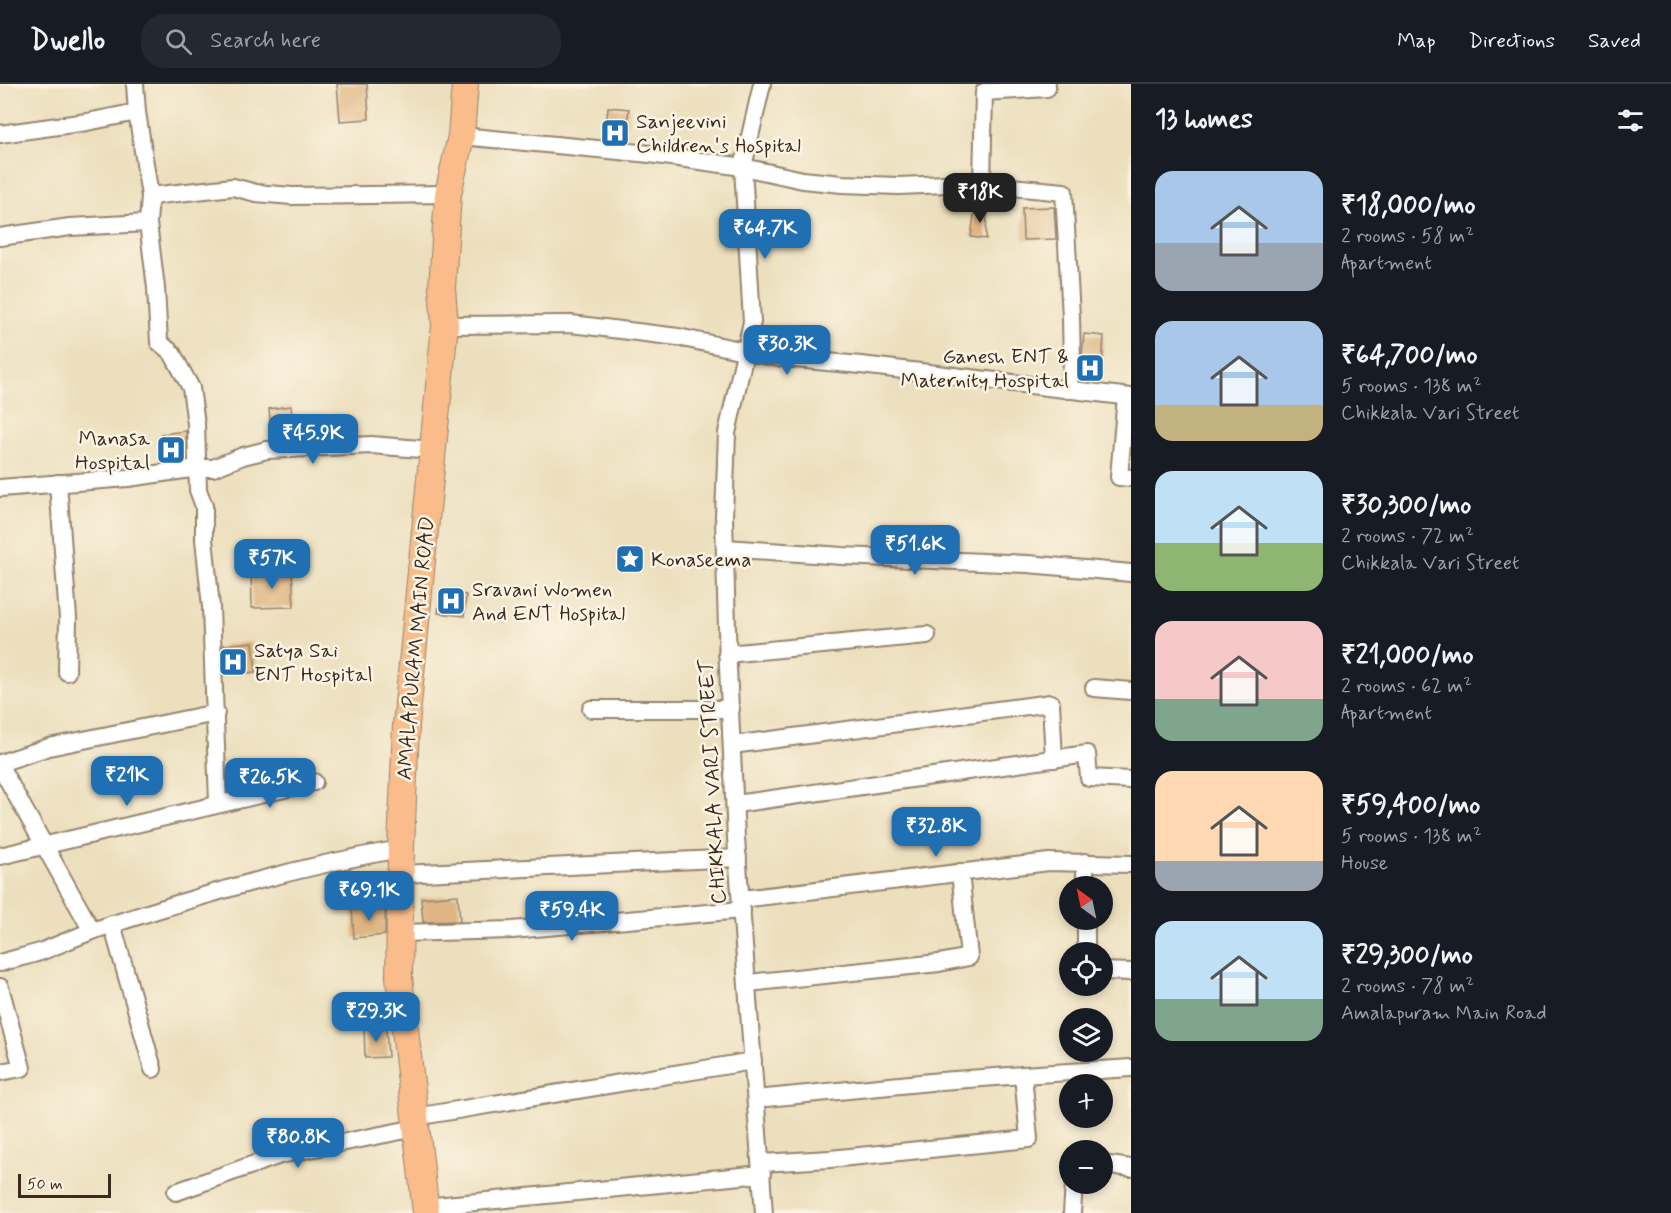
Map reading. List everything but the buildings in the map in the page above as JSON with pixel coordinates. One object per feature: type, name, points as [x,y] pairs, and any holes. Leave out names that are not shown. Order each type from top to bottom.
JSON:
[{"type":"highway","name":"AMALAPURAM MAIN ROAD","points":[[426,1210],[399,977],[401,849],[406,725],[445,325],[442,288],[448,194],[461,136],[465,84]]},
{"type":"street","points":[[135,84],[150,196],[148,223],[156,288],[159,342],[172,353],[191,388],[196,424],[198,490],[204,506],[204,539],[211,607],[218,803]]},
{"type":"street","name":"CHIKKALA VARI STREET","points":[[762,84],[743,167],[752,322],[728,433],[724,517],[727,654],[738,858],[764,1213]]},
{"type":"street","points":[[982,184],[984,93],[1047,88],[1047,84]]},
{"type":"street","points":[[0,134],[87,122],[137,112]]},
{"type":"street","points":[[461,136],[650,154],[743,167],[803,180],[842,184],[982,184],[1064,192],[1072,365],[1068,390]]},
{"type":"street","points":[[150,196],[233,187],[256,193],[292,196],[448,194]]},
{"type":"street","points":[[0,237],[69,227],[148,223]]},
{"type":"street","points":[[445,325],[571,324],[678,337],[772,357],[861,365],[1129,397],[1119,477],[1131,478]]},
{"type":"street","points":[[0,488],[128,478],[213,468],[243,456],[267,450],[353,445],[433,450]]},
{"type":"street","points":[[58,483],[68,618],[67,672]]},
{"type":"street","points":[[726,548],[1028,564],[1131,573]]},
{"type":"street","points":[[727,654],[927,635]]},
{"type":"street","points":[[1094,688],[1131,691]]},
{"type":"street","points":[[732,745],[1051,703],[1054,759]]},
{"type":"street","points":[[591,709],[731,709]]},
{"type":"street","points":[[92,931],[0,764],[49,747],[216,713]]},
{"type":"street","points":[[736,804],[1087,754],[1089,778],[1131,780]]},
{"type":"street","points":[[0,855],[314,782]]},
{"type":"street","points":[[0,963],[39,952],[92,931],[207,893],[354,856],[401,849]]},
{"type":"street","points":[[402,874],[738,858]]},
{"type":"street","points":[[400,933],[512,930],[742,904],[827,890],[1049,862],[1131,864]]},
{"type":"street","points":[[1085,862],[1085,876]]},
{"type":"street","points":[[748,983],[918,965],[969,957],[960,872]]},
{"type":"street","points":[[112,924],[153,1069]]},
{"type":"street","points":[[1113,971],[1131,972]]},
{"type":"street","points":[[0,987],[22,1068],[0,1072]]},
{"type":"street","points":[[176,1192],[280,1155],[416,1123],[753,1061]]},
{"type":"street","points":[[756,1099],[941,1081],[1131,1068]]},
{"type":"street","points":[[426,1210],[830,1159],[1029,1139],[1023,1075]]},
{"type":"street","points":[[1113,1166],[1131,1168]]},
{"type":"street","points":[[1072,1213],[1073,1194]]},
{"type":"place","name":"Sanjeevini Children's Hospital","points":[[615,133]]},
{"type":"place","name":"Ganesh ENT & Maternity Hospital","points":[[1090,368]]},
{"type":"place","name":"Manasa Hospital","points":[[171,450]]},
{"type":"place","name":"Konaseema","points":[[630,559]]},
{"type":"place","name":"Sravani Women And ENT Hospital","points":[[451,601]]},
{"type":"place","name":"Satya Sai ENT Hospital","points":[[233,662]]}]
